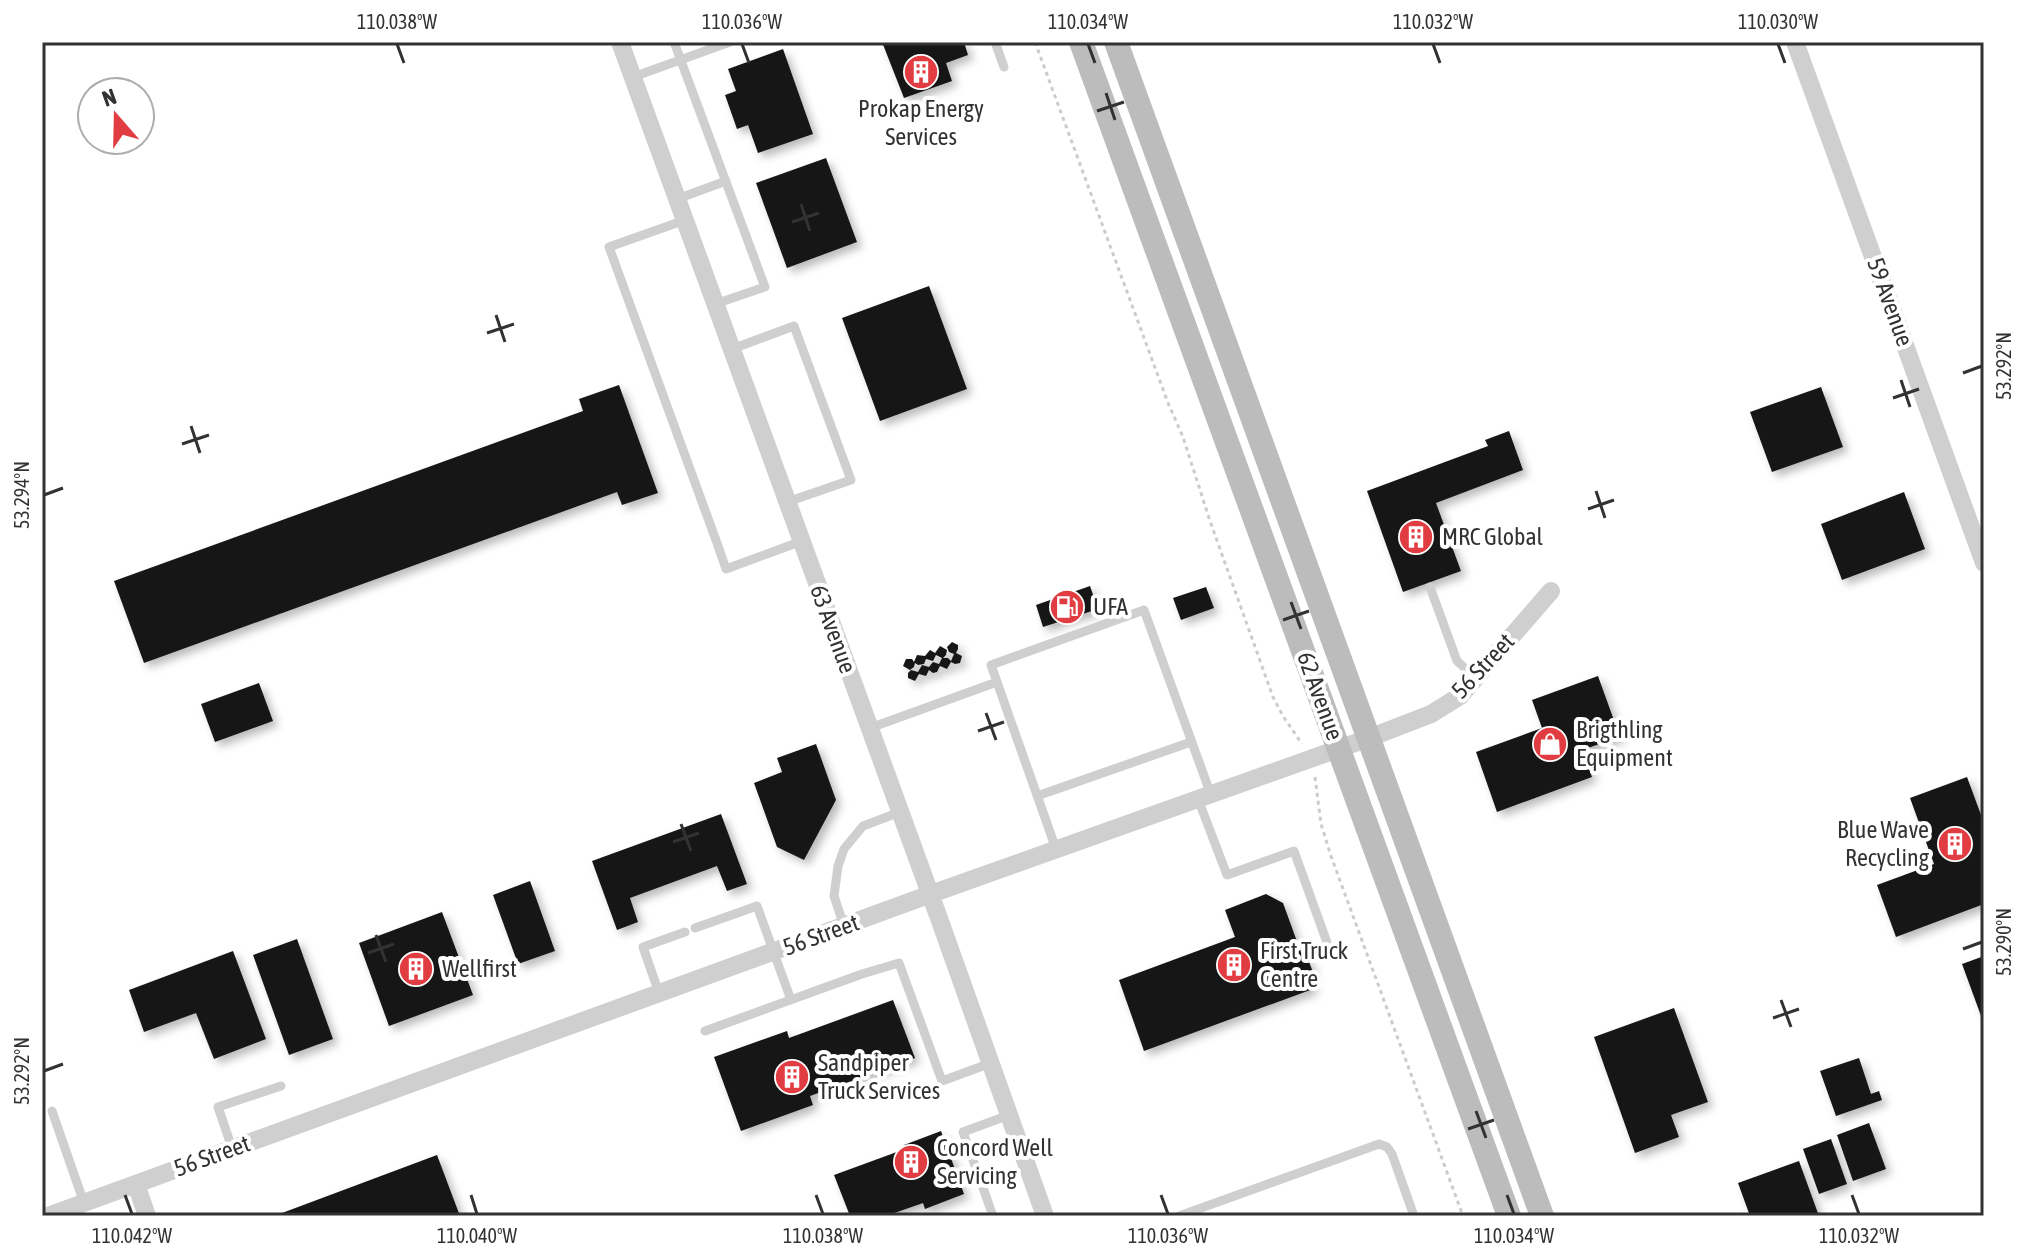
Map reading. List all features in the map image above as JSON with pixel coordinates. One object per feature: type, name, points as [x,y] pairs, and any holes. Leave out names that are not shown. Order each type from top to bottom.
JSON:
[{"type":"main road","name":"62 Avenue","points":[[1081,42],[1509,1216]]},
{"type":"main road","name":"62 Avenue","points":[[1116,42],[1542,1216]]},
{"type":"street","name":"63 Avenue","points":[[620,42],[931,894],[1045,1216]]},
{"type":"street","name":"59 Avenue","points":[[1795,42],[1984,563]]},
{"type":"street","name":"56 Street","points":[[48,1216],[1431,714],[1460,696],[1551,591]]},
{"type":"street","points":[[136,1184],[147,1216]]},
{"type":"lane","points":[[674,42],[765,287],[715,304]]},
{"type":"lane","points":[[633,77],[730,42]]},
{"type":"lane","points":[[995,42],[1004,67]]},
{"type":"lane","points":[[677,199],[726,181]]},
{"type":"lane","points":[[685,220],[609,247],[726,569],[802,541]]},
{"type":"lane","points":[[732,349],[794,326],[851,480],[787,502]]},
{"type":"lane","points":[[1430,587],[1457,661],[1476,678]]},
{"type":"lane","points":[[1056,849],[991,665],[1144,610],[1191,742],[1227,875],[1294,851],[1329,948]]},
{"type":"lane","points":[[870,728],[997,682]]},
{"type":"lane","points":[[1037,796],[1191,742]]},
{"type":"lane","points":[[844,926],[834,896],[844,849],[863,826],[900,812]]},
{"type":"lane","points":[[659,993],[643,947],[757,906],[791,1000]]},
{"type":"lane","points":[[705,1031],[899,963],[942,1081],[991,1063]]},
{"type":"lane","points":[[232,1148],[218,1107],[281,1086]]},
{"type":"lane","points":[[52,1111],[84,1203]]},
{"type":"lane","points":[[993,1216],[963,1132],[1009,1115]]},
{"type":"lane","points":[[1179,1216],[1379,1144],[1387,1147],[1392,1154],[1414,1216]]},
{"type":"path","points":[[1035,42],[1183,437],[1273,697],[1300,738]]},
{"type":"path","points":[[1316,779],[1321,824],[1331,856],[1463,1216]]},
{"type":"building","name":"Prokap Energy Services","points":[[882,42],[964,42],[968,55],[946,63],[952,81],[904,98]]},
{"type":"building","points":[[783,49],[813,134],[758,153],[748,125],[737,129],[725,95],[736,91],[728,69]]},
{"type":"building","points":[[826,158],[857,242],[787,268],[756,183]]},
{"type":"building","points":[[929,286],[967,389],[880,421],[842,318]]},
{"type":"building","points":[[619,385],[658,493],[622,505],[617,492],[144,663],[114,581],[583,411],[579,399]]},
{"type":"building","points":[[1821,387],[1843,447],[1772,472],[1750,412]]},
{"type":"building","name":"MRC Global","points":[[1509,431],[1523,470],[1436,503],[1461,571],[1403,592],[1367,491],[1488,446],[1485,440]]},
{"type":"building","points":[[1904,492],[1925,549],[1842,580],[1821,524]]},
{"type":"building","name":"UFA","points":[[1090,586],[1098,609],[1043,627],[1036,605]]},
{"type":"building","points":[[1206,587],[1214,608],[1181,620],[1173,598]]},
{"type":"building","points":[[952,642],[958,645],[956,653],[962,656],[960,663],[951,662],[947,669],[940,666],[933,673],[929,670],[926,676],[919,674],[915,681],[908,678],[911,670],[918,672],[922,665],[929,667],[933,662],[939,664],[942,658],[936,655],[933,661],[926,659],[924,664],[915,663],[910,670],[903,666],[906,659],[914,662],[917,655],[925,656],[930,650],[935,653],[940,646],[947,650],[943,658],[951,661],[954,654],[947,647]]},
{"type":"building","name":"Brigthling Equipment","points":[[1598,676],[1620,737],[1582,750],[1592,777],[1497,812],[1476,752],[1542,728],[1532,700]]},
{"type":"building","points":[[259,683],[273,721],[215,742],[201,704]]},
{"type":"building","points":[[816,744],[836,800],[804,860],[777,847],[754,783],[782,772],[777,758]]},
{"type":"building","name":"Blue Wave Recycling","points":[[1967,777],[1984,823],[1984,904],[1896,937],[1877,885],[1934,864],[1910,798]]},
{"type":"building","points":[[721,814],[747,884],[727,891],[717,866],[630,898],[638,922],[617,930],[592,861]]},
{"type":"building","points":[[530,881],[555,951],[518,964],[493,895]]},
{"type":"building","name":"First Truck Centre","points":[[1266,894],[1283,903],[1303,958],[1307,957],[1313,972],[1308,974],[1313,989],[1144,1051],[1119,980],[1235,937],[1225,910]]},
{"type":"building","name":"Wellfirst","points":[[442,912],[473,995],[389,1026],[359,943]]},
{"type":"building","points":[[297,939],[333,1039],[289,1055],[253,955]]},
{"type":"building","points":[[233,951],[266,1039],[214,1059],[196,1013],[144,1032],[129,990]]},
{"type":"building","points":[[1984,956],[1984,1024],[1962,964]]},
{"type":"building","name":"Sandpiper Truck Services","points":[[893,1000],[915,1058],[810,1096],[813,1105],[741,1131],[714,1057],[787,1031],[789,1038]]},
{"type":"building","points":[[1674,1008],[1708,1102],[1671,1115],[1679,1137],[1635,1153],[1594,1037]]},
{"type":"building","points":[[1859,1058],[1871,1094],[1879,1091],[1882,1100],[1836,1116],[1820,1071]]},
{"type":"building","points":[[1869,1123],[1886,1169],[1853,1181],[1837,1135]]},
{"type":"building","name":"Concord Well Servicing","points":[[941,1131],[964,1194],[925,1209],[923,1203],[886,1216],[850,1216],[834,1175],[905,1149],[904,1145]]},
{"type":"building","points":[[1831,1139],[1847,1184],[1819,1194],[1803,1149]]},
{"type":"building","points":[[437,1155],[460,1216],[274,1216]]},
{"type":"building","points":[[1799,1161],[1819,1216],[1750,1216],[1738,1183]]},
{"type":"place","name":"Prokap Energy Services","points":[[921,72]]},
{"type":"place","name":"MRC Global","points":[[1416,537]]},
{"type":"place","name":"UFA","points":[[1067,607]]},
{"type":"place","name":"Brigthling Equipment","points":[[1550,744]]},
{"type":"place","name":"Blue Wave Recycling","points":[[1955,844]]},
{"type":"place","name":"First Truck Centre","points":[[1234,965]]},
{"type":"place","name":"Wellfirst","points":[[416,969]]},
{"type":"place","name":"Sandpiper Truck Services","points":[[792,1077]]},
{"type":"place","name":"Concord Well Servicing","points":[[911,1162]]}]
